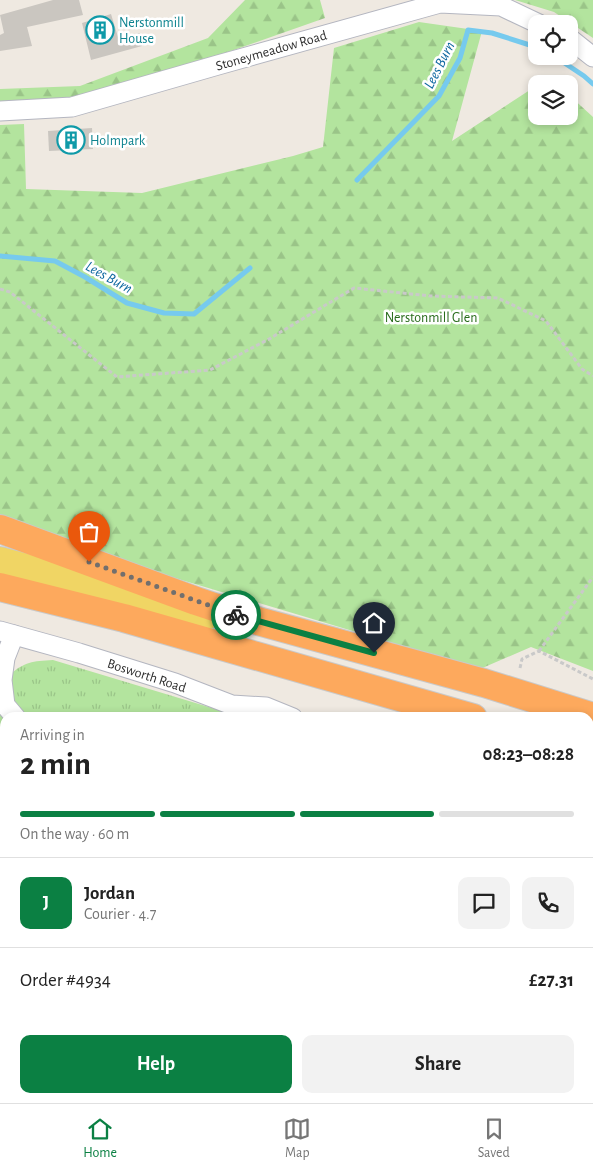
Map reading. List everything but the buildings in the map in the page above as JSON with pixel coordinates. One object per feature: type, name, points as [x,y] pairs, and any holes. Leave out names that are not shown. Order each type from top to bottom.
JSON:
[{"type":"highway","points":[[0,529],[247,618],[484,683],[574,712]]},
{"type":"highway","points":[[0,587],[81,606],[452,712]]},
{"type":"main road","points":[[0,561],[481,693],[562,712]]},
{"type":"main road","points":[[0,582],[81,606]]},
{"type":"street","name":"Stoneymeadow Road","points":[[0,111],[72,107],[440,4],[501,6],[528,19]]},
{"type":"street","points":[[578,45],[593,56]]},
{"type":"street","points":[[7,633],[6,658],[2,680],[5,705],[11,712]]},
{"type":"street","name":"Bosworth Road","points":[[7,633],[175,683],[232,705],[266,707],[278,712]]},
{"type":"path","points":[[0,289],[10,292],[117,378],[210,370],[269,339],[354,288],[431,296],[498,298],[546,321],[582,369],[593,376]]},
{"type":"path","points":[[520,668],[522,659],[539,652],[593,577]]},
{"type":"path","points":[[539,652],[593,679]]},
{"type":"green space","points":[[245,0],[320,0],[325,18],[94,99],[0,106],[0,89],[80,86],[208,38]]},
{"type":"green space","points":[[515,0],[593,0],[593,38],[578,28],[578,15],[558,15]]},
{"type":"green space","name":"Nerstonmill Glen","points":[[419,22],[482,31],[452,141],[528,91],[528,125],[578,125],[578,103],[593,117],[593,671],[531,647],[480,669],[148,570],[0,515],[0,125],[24,124],[26,189],[142,193],[323,147],[334,48]]},
{"type":"green space","points":[[53,660],[225,712],[18,712],[10,697],[9,675],[20,667],[40,661]]},
{"type":"waterway","name":"Lees Burn","points":[[357,180],[439,96],[460,58],[468,30],[492,33],[528,44]]},
{"type":"waterway","name":"Lees Burn","points":[[568,65],[593,84]]},
{"type":"waterway","name":"Lees Burn","points":[[0,256],[55,261],[127,303],[164,313],[194,314],[250,268]]},
{"type":"way so far","points":[[89,562],[236,615]]},
{"type":"place","name":"Nerstonmill House","points":[[100,30]]},
{"type":"place","name":"Holmpark","points":[[71,140]]},
{"type":"route","points":[[236,615],[374,653]]}]
